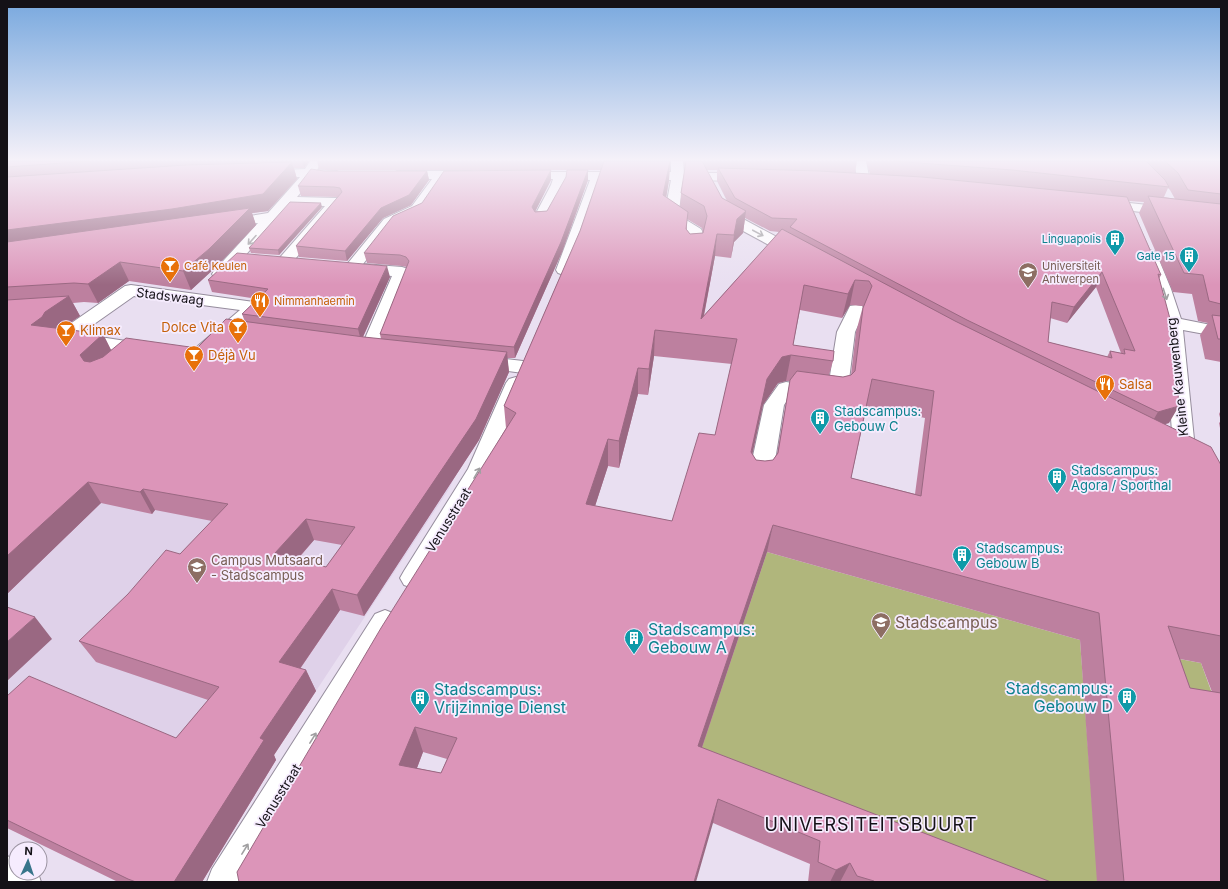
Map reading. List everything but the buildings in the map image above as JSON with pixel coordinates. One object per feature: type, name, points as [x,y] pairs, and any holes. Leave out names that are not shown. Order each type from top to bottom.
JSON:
[{"type":"street","points":[[192,299],[210,285],[286,202]]},
{"type":"street","points":[[236,258],[278,262],[336,202]]},
{"type":"street","points":[[369,350],[402,272],[344,267],[389,222],[417,209],[422,202]]},
{"type":"street","points":[[540,217],[548,202]]},
{"type":"street","points":[[559,281],[571,253],[588,202]]},
{"type":"street","points":[[673,202],[671,217],[696,232],[694,252]]},
{"type":"street","points":[[719,202],[726,216],[810,261]]},
{"type":"street","points":[[1096,202],[1128,206],[1170,206],[1221,217]]},
{"type":"street","name":"Kleine Kauwenberg","points":[[1128,206],[1163,289],[1173,323],[1195,464],[1164,449]]},
{"type":"street","points":[[208,227],[274,216]]},
{"type":"street","name":"Stadswaag","points":[[131,290],[192,299],[254,307],[196,357],[64,337],[87,310],[131,290]]},
{"type":"street","points":[[760,479],[774,404],[786,388],[837,396],[846,332],[856,310]]},
{"type":"street","points":[[1173,323],[1221,332]]},
{"type":"street","points":[[226,331],[249,334]]},
{"type":"street","points":[[118,362],[134,348]]},
{"type":"street","name":"Venusstraat","points":[[225,882],[479,470],[526,360],[458,360]]},
{"type":"street","points":[[7,874],[22,882]]},
{"type":"shaded area","name":"Campus Mutsaard - Stadscampus","points":[[7,381],[462,462],[449,489],[316,691],[290,683],[248,709],[7,828]]},
{"type":"green space","points":[[767,552],[1080,640],[1098,882],[974,882],[694,771]]},
{"type":"green space","points":[[1147,653],[1201,663],[1221,718]]},
{"type":"place","name":"Linguapolis","points":[[1115,256]]},
{"type":"place","name":"Gate 15","points":[[1189,273]]},
{"type":"place","name":"Café Keulen","points":[[170,283]]},
{"type":"place","name":"Universiteit Antwerpen","points":[[1028,289]]},
{"type":"place","name":"Nimmanhaemin","points":[[260,318]]},
{"type":"place","name":"Dolce Vita","points":[[238,344]]},
{"type":"place","name":"Klimax","points":[[66,347]]},
{"type":"place","name":"Déjà Vu","points":[[194,372]]},
{"type":"place","name":"Salsa","points":[[1105,401]]},
{"type":"place","name":"Stadscampus: Gebouw C","points":[[820,435]]},
{"type":"place","name":"Stadscampus: Agora / Sporthal","points":[[1057,494]]},
{"type":"place","name":"Stadscampus: Gebouw B","points":[[962,572]]},
{"type":"place","name":"Campus Mutsaard - Stadscampus","points":[[197,584]]},
{"type":"place","name":"Stadscampus","points":[[881,639]]},
{"type":"place","name":"Stadscampus: Gebouw A","points":[[634,655]]},
{"type":"place","name":"Stadscampus: Gebouw D","points":[[1127,714]]},
{"type":"place","name":"Stadscampus: Vrijzinnige Dienst","points":[[420,715]]},
{"type":"district","name":"UNIVERSITEITSBUURT","points":[[871,825]]}]
